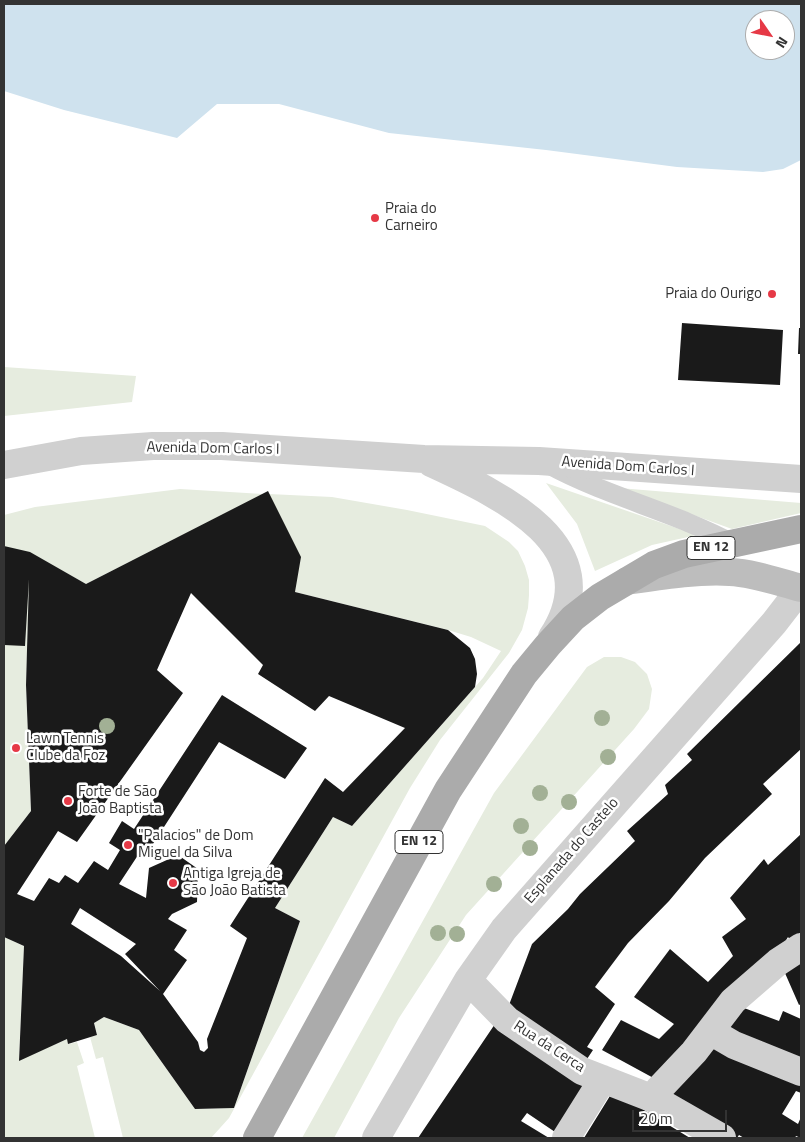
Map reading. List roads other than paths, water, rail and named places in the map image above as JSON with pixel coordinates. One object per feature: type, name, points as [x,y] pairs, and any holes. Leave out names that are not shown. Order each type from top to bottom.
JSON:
[{"type":"main road","name":"Esplanada do Castelo","points":[[257,1138],[448,790],[524,674],[548,645],[573,618],[600,597],[654,565],[684,554],[801,529]]},
{"type":"street","name":"Avenida Dom Carlos I","points":[[4,465],[81,451],[153,446],[222,446],[424,459],[539,461],[801,479]]},
{"type":"street","name":"Avenida Dom Carlos I","points":[[424,459],[492,492],[530,517],[555,547],[568,575],[570,590],[568,605],[562,622],[548,645]]},
{"type":"street","name":"Esplanada do Castelo","points":[[376,1138],[468,980],[504,929],[774,623],[801,588],[758,576],[732,572],[702,572],[626,581]]},
{"type":"street","points":[[654,1099],[659,1089],[694,1052],[733,1001],[778,962],[801,947]]},
{"type":"street","name":"Rua da Cerca","points":[[468,980],[506,1020],[582,1071],[654,1099],[722,1138]]},
{"type":"street","points":[[710,1031],[734,1045],[801,1072]]},
{"type":"street","points":[[566,1138],[603,1079]]},
{"type":"lane","points":[[539,461],[577,480],[712,532],[734,544]]},
{"type":"water","points":[[4,4],[801,4],[801,160],[783,169],[763,172],[677,167],[546,150],[389,133],[279,104],[217,104],[177,138],[64,110],[4,91]]},
{"type":"place","name":"Praia do Carneiro","points":[[375,218]]},
{"type":"place","name":"Praia do Ourigo","points":[[772,294]]},
{"type":"place","name":"Lawn Tennis Clube da Foz","points":[[16,748]]},
{"type":"place","name":"Forte de São João Baptista","points":[[68,801]]},
{"type":"place","name":"\"Palacios\" de Dom Miguel da Silva","points":[[128,845]]},
{"type":"place","name":"Antiga Igreja de São João Batista","points":[[173,883]]}]
